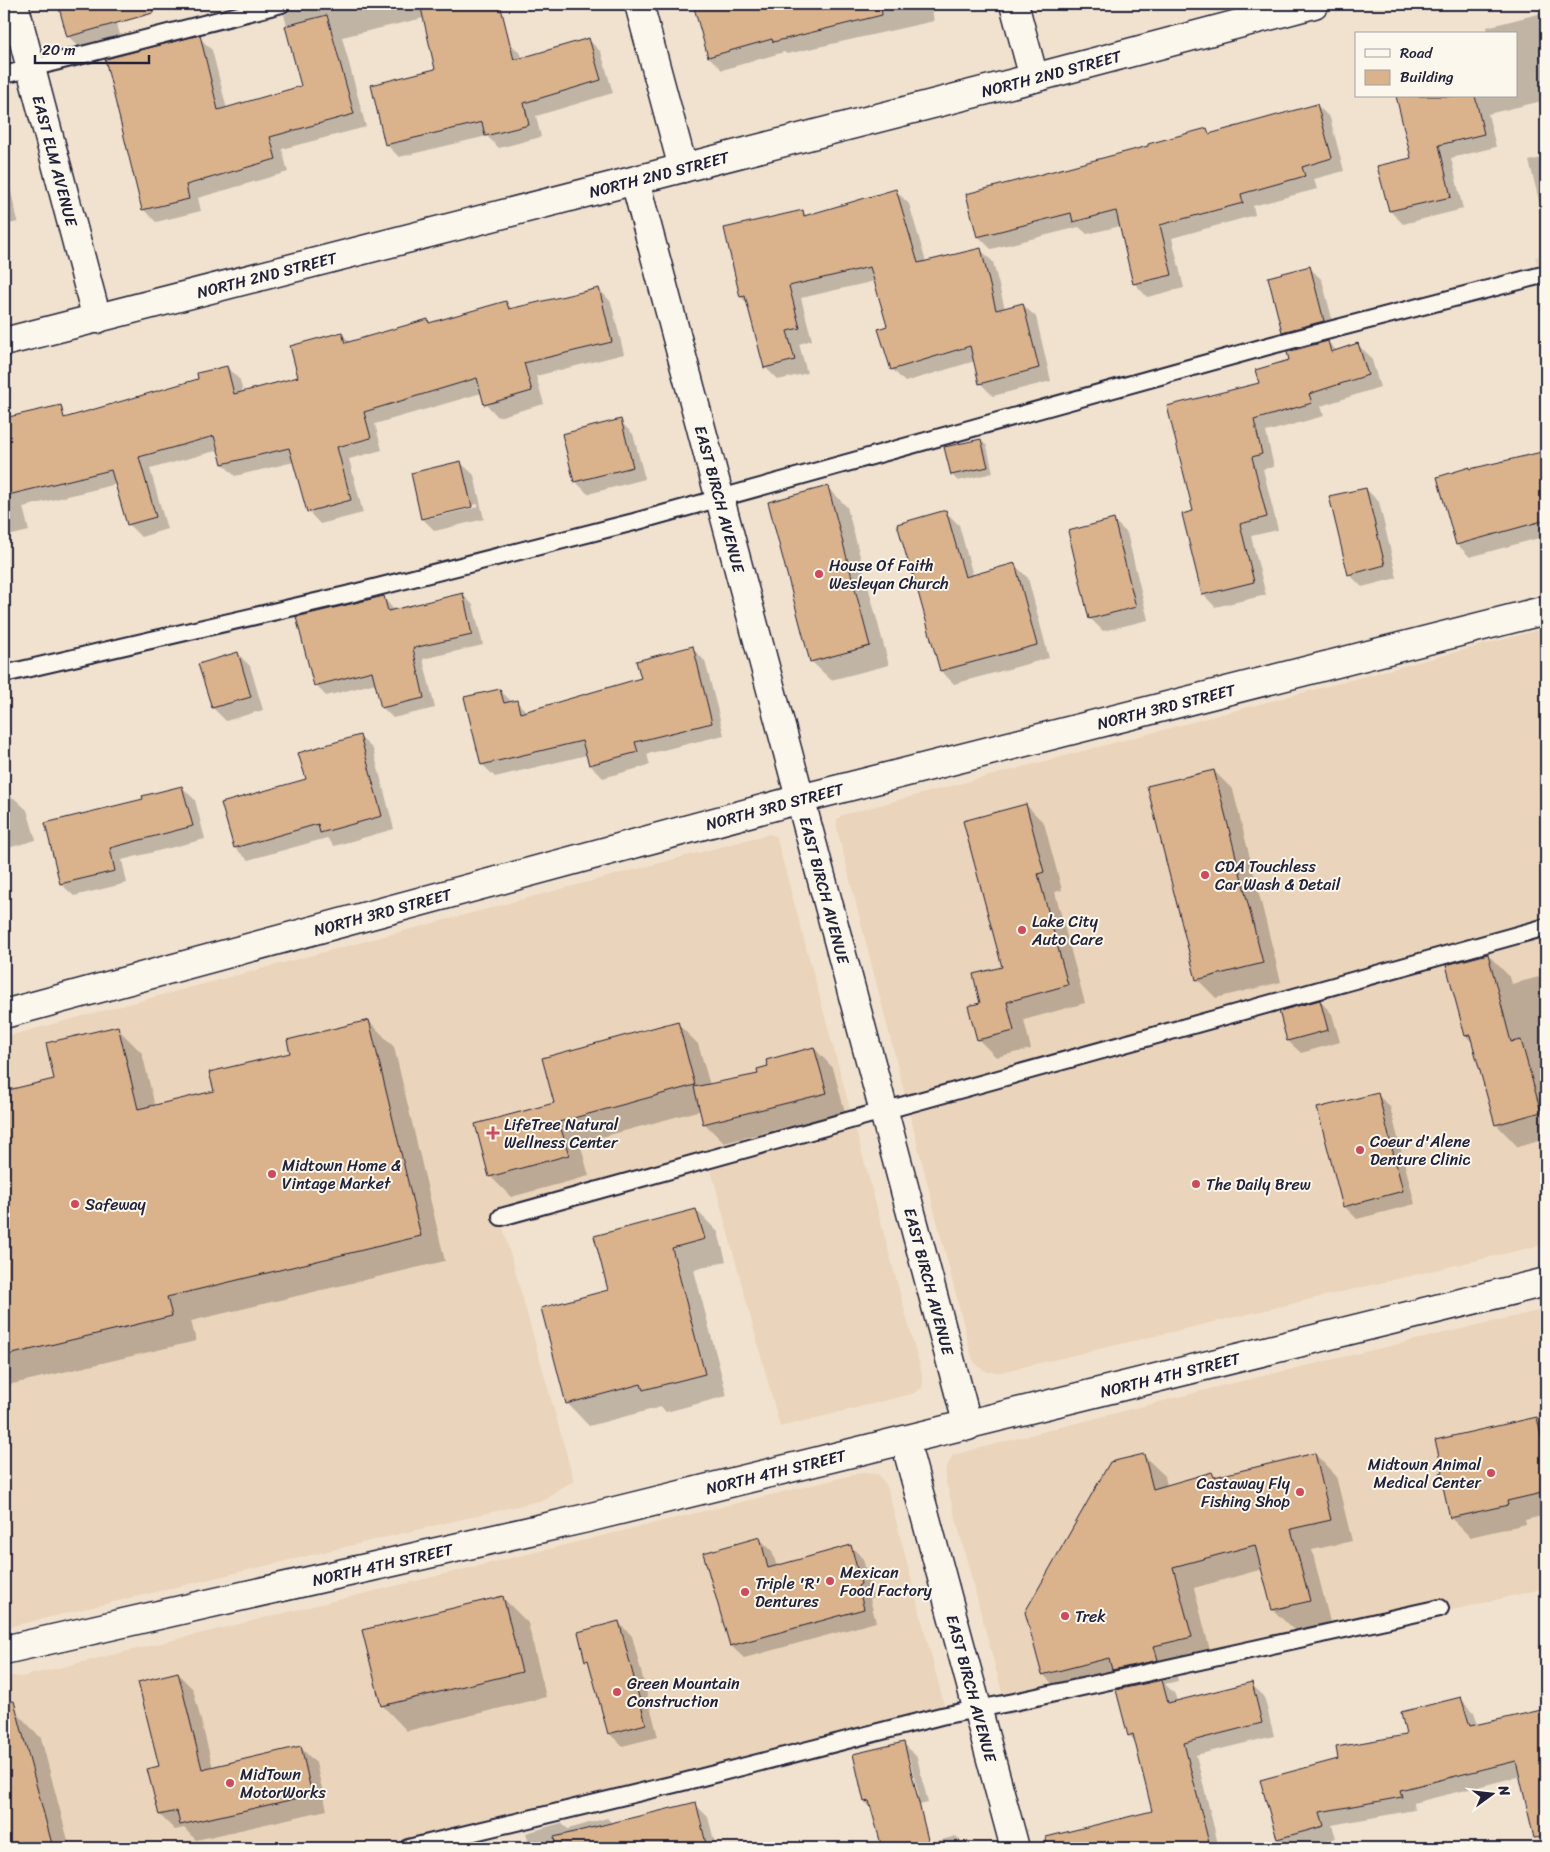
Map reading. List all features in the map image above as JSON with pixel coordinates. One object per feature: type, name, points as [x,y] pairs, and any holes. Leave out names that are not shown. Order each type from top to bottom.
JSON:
[{"type":"street","name":"EAST ELM AVENUE","points":[[14,4],[97,319]]},
{"type":"street","points":[[639,4],[682,168]]},
{"type":"street","points":[[1014,4],[1034,78]]},
{"type":"street","name":"NORTH 2ND STREET","points":[[4,342],[635,181],[1314,4]]},
{"type":"street","name":"EAST BIRCH AVENUE","points":[[635,181],[968,1426]]},
{"type":"street","name":"NORTH 3RD STREET","points":[[4,1014],[800,799],[1546,610]]},
{"type":"street","name":"NORTH 4TH STREET","points":[[4,1650],[587,1518],[968,1426],[1546,1282]]},
{"type":"street","name":"EAST BIRCH AVENUE","points":[[905,1441],[1015,1848]]},
{"type":"lane","points":[[4,75],[282,4]]},
{"type":"lane","points":[[4,674],[346,595],[634,522],[1272,344],[1546,274]]},
{"type":"lane","points":[[500,1216],[1546,927]]},
{"type":"lane","points":[[408,1848],[977,1708],[1014,1702],[1440,1608]]},
{"type":"shaded area","points":[[1546,254],[1546,299],[1535,257]]},
{"type":"shaded area","points":[[1546,628],[1546,1244],[1002,1372],[988,1372],[977,1366],[972,1358],[837,829],[837,819],[842,815]]},
{"type":"shaded area","points":[[769,834],[776,836],[922,1374],[922,1388],[912,1394],[780,1427],[711,1170],[503,1228],[574,1481],[558,1489],[547,1499],[4,1628],[4,1037]]},
{"type":"shaded area","points":[[1546,1309],[1546,1588],[1008,1715],[945,1478],[946,1468],[953,1455],[1221,1386]]},
{"type":"shaded area","points":[[861,1473],[878,1474],[887,1486],[949,1724],[441,1848],[4,1848],[4,1675],[21,1677]]},
{"type":"building","points":[[58,4],[152,4],[153,13],[67,37]]},
{"type":"building","points":[[420,4],[500,4],[514,60],[589,38],[601,80],[524,103],[529,125],[485,136],[482,122],[385,145],[371,85],[435,69]]},
{"type":"building","points":[[693,4],[881,4],[882,15],[773,42],[772,39],[708,57]]},
{"type":"building","points":[[327,15],[354,114],[270,137],[276,159],[186,185],[189,199],[142,210],[105,59],[200,35],[218,110],[301,86],[285,26]]},
{"type":"building","points":[[1396,98],[1475,98],[1484,134],[1439,145],[1451,197],[1389,211],[1377,166],[1411,158]]},
{"type":"building","points":[[1317,104],[1332,158],[1302,167],[1305,176],[1241,194],[1243,203],[1160,225],[1172,275],[1133,284],[1116,211],[1073,222],[1071,213],[977,237],[966,194],[1148,146],[1148,144],[1207,128],[1209,134]]},
{"type":"building","points":[[896,189],[918,263],[981,248],[996,310],[1023,303],[1039,368],[979,384],[970,346],[891,370],[878,329],[887,326],[870,267],[789,286],[800,328],[787,331],[795,360],[764,368],[745,296],[740,297],[724,228],[803,210],[804,216]]},
{"type":"building","points":[[1310,266],[1324,321],[1282,332],[1268,277]]},
{"type":"building","points":[[599,288],[612,342],[524,363],[532,391],[484,405],[477,378],[364,412],[371,438],[337,447],[351,500],[307,512],[289,448],[222,464],[214,436],[139,457],[156,517],[127,525],[111,470],[4,496],[4,418],[61,405],[64,418],[198,379],[197,373],[227,366],[234,394],[298,377],[290,346],[342,332],[345,343],[428,319],[429,323],[506,301],[509,309]]},
{"type":"building","points":[[1328,341],[1331,352],[1358,343],[1368,375],[1309,394],[1312,403],[1254,420],[1262,454],[1252,457],[1267,517],[1240,524],[1254,582],[1202,595],[1182,514],[1193,511],[1167,406],[1259,383],[1255,370],[1289,360],[1287,352]]},
{"type":"building","points":[[621,419],[633,467],[574,482],[562,434]]},
{"type":"building","points":[[981,439],[988,467],[951,475],[944,447]]},
{"type":"building","points":[[1546,451],[1546,520],[1456,545],[1437,477],[1470,467],[1470,469]]},
{"type":"building","points":[[461,461],[472,507],[421,519],[411,473]]},
{"type":"building","name":"House Of Faith Wesleyan Church","points":[[828,486],[870,646],[810,662],[768,502]]},
{"type":"building","points":[[1366,488],[1385,565],[1348,575],[1329,496]]},
{"type":"building","points":[[946,510],[965,577],[1015,563],[1037,645],[940,671],[897,524]]},
{"type":"building","points":[[1114,519],[1136,607],[1089,619],[1068,531]]},
{"type":"building","points":[[463,593],[472,635],[413,648],[424,698],[381,708],[372,671],[314,686],[296,617],[384,596],[388,611]]},
{"type":"building","points":[[693,646],[712,723],[635,742],[638,752],[589,765],[582,741],[481,765],[464,697],[500,689],[504,703],[517,700],[520,713],[641,678],[636,661]]},
{"type":"building","points":[[238,652],[251,697],[212,708],[198,664]]},
{"type":"building","points":[[360,735],[382,816],[320,833],[318,824],[234,848],[221,803],[306,779],[298,753]]},
{"type":"building","name":"CDA Touchless Car Wash & Detail","points":[[1214,770],[1263,963],[1196,980],[1147,786]]},
{"type":"building","points":[[182,786],[193,826],[110,848],[115,871],[60,884],[45,823],[143,799],[142,796]]},
{"type":"building","name":"Lake City Auto Care","points":[[1026,804],[1044,872],[1038,874],[1068,985],[1007,1002],[1014,1031],[977,1040],[968,1006],[980,1003],[973,974],[1002,967],[963,821]]},
{"type":"building","points":[[1488,954],[1511,1042],[1521,1040],[1541,1112],[1495,1125],[1470,1035],[1465,1036],[1446,965]]},
{"type":"building","points":[[1320,1000],[1328,1030],[1287,1041],[1279,1011]]},
{"type":"building","points":[[369,1020],[421,1236],[167,1297],[172,1316],[4,1356],[4,1091],[54,1079],[46,1043],[118,1026],[138,1109],[214,1091],[209,1072],[290,1053],[287,1040]]},
{"type":"building","points":[[678,1021],[695,1085],[559,1122],[569,1155],[489,1177],[475,1124],[554,1103],[542,1058]]},
{"type":"building","points":[[814,1047],[827,1093],[703,1124],[694,1087],[758,1074],[757,1069],[768,1066],[766,1060]]},
{"type":"building","name":"Coeur d'Alene Denture Clinic","points":[[1378,1093],[1403,1191],[1343,1207],[1317,1108]]},
{"type":"building","points":[[696,1209],[705,1239],[672,1248],[705,1374],[643,1390],[641,1384],[566,1404],[541,1308],[608,1290],[594,1236]]},
{"type":"building","name":"Midtown Animal Medical Center","points":[[1537,1417],[1546,1460],[1546,1492],[1507,1501],[1508,1505],[1450,1518],[1440,1473],[1443,1472],[1435,1440]]},
{"type":"building","points":[[1315,1453],[1331,1520],[1291,1529],[1310,1601],[1272,1610],[1255,1545],[1173,1567],[1192,1637],[1154,1646],[1158,1660],[1112,1670],[1109,1658],[1042,1675],[1025,1612],[1110,1462],[1144,1454],[1153,1489],[1212,1472],[1214,1477]]},
{"type":"building","points":[[760,1537],[768,1568],[851,1545],[861,1584],[858,1586],[864,1609],[730,1646],[703,1553]]},
{"type":"building","points":[[503,1596],[522,1672],[381,1706],[362,1630]]},
{"type":"building","name":"Green Mountain Construction","points":[[619,1621],[646,1724],[608,1734],[588,1660],[585,1661],[578,1632]]},
{"type":"building","name":"MidTown MotorWorks","points":[[178,1672],[202,1769],[301,1746],[312,1795],[180,1825],[177,1811],[159,1815],[147,1769],[159,1766],[138,1682]]},
{"type":"building","points":[[1162,1680],[1168,1703],[1252,1682],[1262,1723],[1184,1743],[1209,1843],[1187,1848],[1047,1848],[1046,1837],[1152,1811],[1133,1734],[1128,1736],[1116,1690]]},
{"type":"building","points":[[1461,1697],[1470,1726],[1546,1709],[1546,1837],[1534,1838],[1516,1761],[1400,1790],[1402,1797],[1320,1812],[1324,1826],[1277,1839],[1260,1780],[1338,1759],[1336,1747],[1406,1735],[1401,1712]]},
{"type":"building","points":[[14,1701],[53,1848],[4,1848],[4,1702]]},
{"type":"building","points":[[904,1742],[930,1848],[882,1848],[869,1801],[864,1802],[853,1754]]},
{"type":"building","points":[[696,1802],[707,1848],[556,1848],[554,1837]]},
{"type":"place","name":"House Of Faith Wesleyan Church","points":[[819,574]]},
{"type":"place","name":"CDA Touchless Car Wash & Detail","points":[[1205,875]]},
{"type":"place","name":"Lake City Auto Care","points":[[1022,930]]},
{"type":"place","name":"LifeTree Natural Wellness Center","points":[[493,1133]]},
{"type":"place","name":"Coeur d'Alene Denture Clinic","points":[[1360,1150]]},
{"type":"place","name":"Midtown Home & Vintage Market","points":[[272,1174]]},
{"type":"place","name":"The Daily Brew","points":[[1196,1184]]},
{"type":"place","name":"Safeway","points":[[75,1204]]},
{"type":"place","name":"Midtown Animal Medical Center","points":[[1491,1473]]},
{"type":"place","name":"Castaway Fly Fishing Shop","points":[[1300,1492]]},
{"type":"place","name":"Mexican Food Factory","points":[[830,1581]]},
{"type":"place","name":"Triple 'R' Dentures","points":[[745,1592]]},
{"type":"place","name":"Trek","points":[[1065,1616]]},
{"type":"place","name":"Green Mountain Construction","points":[[617,1692]]},
{"type":"place","name":"MidTown MotorWorks","points":[[230,1783]]}]
